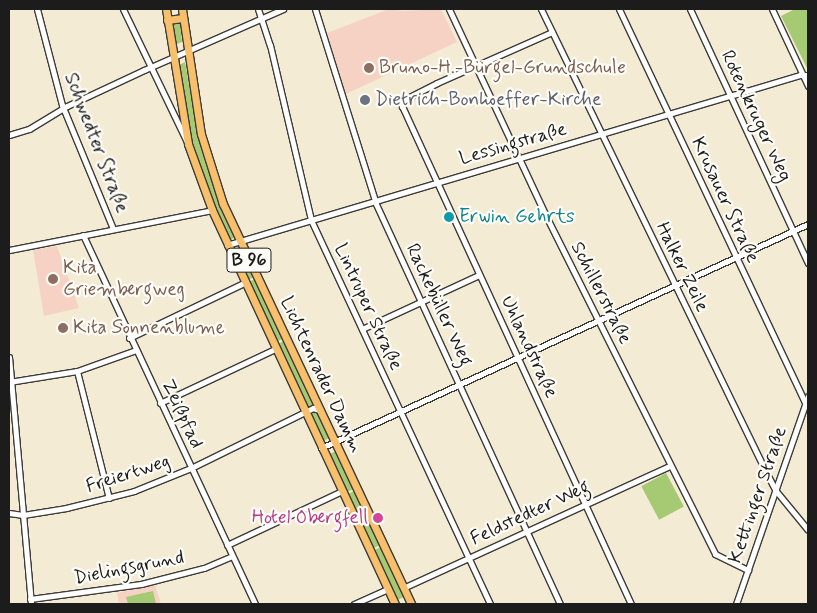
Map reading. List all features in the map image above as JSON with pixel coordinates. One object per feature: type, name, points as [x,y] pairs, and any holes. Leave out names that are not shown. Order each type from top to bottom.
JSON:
[{"type":"main road","name":"Lichtenrader Damm","points":[[166,9],[172,57],[188,144],[212,210],[226,245],[395,604]]},
{"type":"main road","name":"Lichtenrader Damm","points":[[182,9],[186,50],[201,134],[217,186],[240,241],[411,604]]},
{"type":"main road","points":[[168,20],[183,18]]},
{"type":"street","name":"Schwedter Straße","points":[[37,9],[63,109],[113,229]]},
{"type":"street","name":"Lichtenrader Damm","points":[[123,9],[174,119],[188,144]]},
{"type":"street","name":"Lintruper Straße","points":[[258,9],[311,220],[490,604]]},
{"type":"street","points":[[9,135],[33,128],[63,109],[150,67],[261,16],[283,9]]},
{"type":"street","name":"Rackebüller Weg","points":[[315,9],[374,201],[560,604]]},
{"type":"street","name":"Schillerstraße","points":[[448,9],[518,158],[715,554],[748,570]]},
{"type":"street","name":"Halker Zeile","points":[[541,9],[600,134],[776,491],[808,530]]},
{"type":"street","name":"Krusauer Straße","points":[[619,9],[735,257],[807,404]]},
{"type":"street","name":"Rotenkruger Weg","points":[[690,9],[808,263]]},
{"type":"street","points":[[772,9],[806,75],[808,86]]},
{"type":"street","points":[[476,67],[552,32]]},
{"type":"street","name":"Uhlandstraße","points":[[476,67],[437,83],[402,103],[409,126],[437,182],[631,604]]},
{"type":"street","name":"Lessingstraße","points":[[226,245],[730,95],[806,75]]},
{"type":"street","points":[[9,250],[212,210]]},
{"type":"street","points":[[321,448],[808,224]]},
{"type":"street","name":"Zeißpfad","points":[[83,235],[129,338],[254,604]]},
{"type":"street","points":[[362,329],[479,275]]},
{"type":"street","points":[[129,338],[244,283]]},
{"type":"street","points":[[160,403],[275,349]]},
{"type":"street","points":[[10,382],[76,371],[136,350]]},
{"type":"street","points":[[9,357],[30,601]]},
{"type":"street","points":[[76,371],[109,498]]},
{"type":"street","name":"Kettinger Straße","points":[[736,604],[807,404],[808,396]]},
{"type":"street","name":"Freiertweg","points":[[9,513],[23,515],[109,498],[191,468],[305,415],[313,408],[319,410]]},
{"type":"street","name":"Feldstedter Weg","points":[[403,588],[670,466]]},
{"type":"street","points":[[227,545],[342,491]]},
{"type":"street","name":"Dielingsgrund","points":[[30,601],[140,584],[204,568],[232,556]]},
{"type":"street","points":[[354,604],[388,589]]},
{"type":"shaded area","name":"Bruno-H.-Bürgel-Grundschule","points":[[389,9],[403,11],[441,9],[457,42],[346,94],[327,33]]},
{"type":"shaded area","name":"Kita Griembergweg","points":[[57,246],[79,308],[44,316],[33,250]]},
{"type":"shaded area","points":[[155,585],[161,604],[119,604],[117,593]]},
{"type":"green space","points":[[795,9],[808,9],[808,70],[781,16]]},
{"type":"green space","points":[[171,22],[180,22],[182,42],[174,45]]},
{"type":"green space","points":[[185,62],[196,124],[235,237],[229,241],[195,155],[186,124],[177,66]]},
{"type":"green space","points":[[241,249],[254,277],[246,281],[233,253]]},
{"type":"green space","points":[[255,279],[283,339],[275,343],[247,283]]},
{"type":"green space","points":[[284,341],[329,438],[321,442],[276,345]]},
{"type":"green space","points":[[336,451],[353,489],[345,493],[328,455]]},
{"type":"green space","points":[[666,473],[684,507],[659,520],[641,486]]},
{"type":"green space","points":[[354,491],[380,545],[372,549],[346,495]]},
{"type":"green space","points":[[381,547],[404,597],[396,601],[373,551]]},
{"type":"green space","points":[[153,591],[156,604],[128,604],[126,597]]},
{"type":"place","name":"Bruno-H.-Bürgel-Grundschule","points":[[369,68]]},
{"type":"place","name":"Dietrich-Bonhoeffer-Kirche","points":[[365,100]]},
{"type":"place","name":"Erwin Gehrts","points":[[449,217]]},
{"type":"place","name":"Kita Griembergweg","points":[[53,279]]},
{"type":"place","name":"Kita Sonnenblume","points":[[63,328]]},
{"type":"place","name":"Hotel Obergfell","points":[[378,518]]}]
